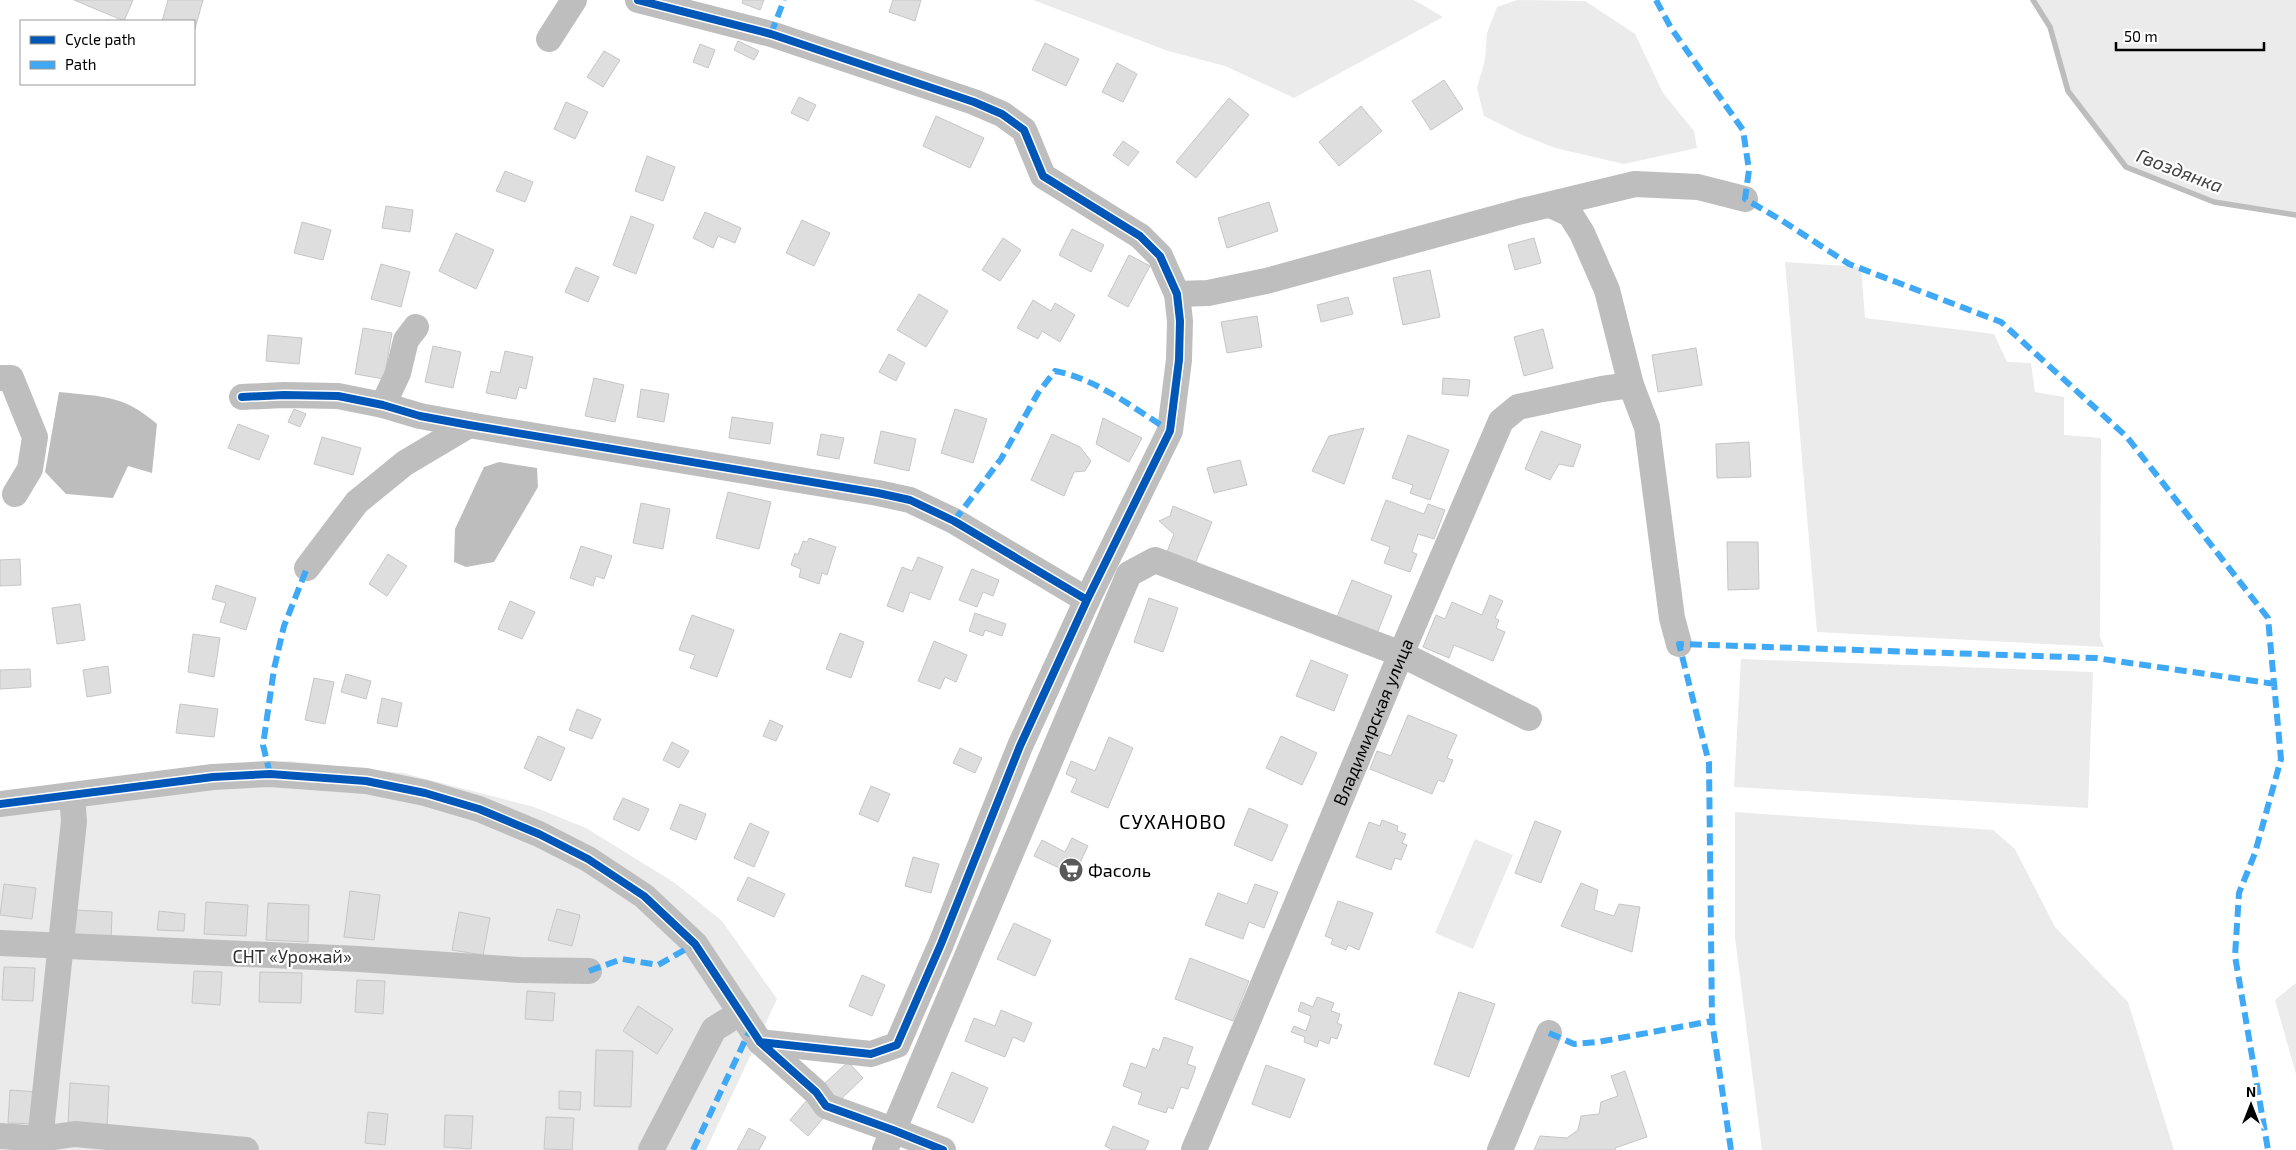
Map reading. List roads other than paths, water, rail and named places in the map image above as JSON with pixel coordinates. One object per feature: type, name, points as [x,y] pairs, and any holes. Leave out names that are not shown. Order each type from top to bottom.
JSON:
[{"type":"street","points":[[550,39],[574,0]]},
{"type":"street","points":[[638,0],[771,34],[974,102],[1002,114],[1024,130],[1042,176],[1140,236],[1160,256],[1177,294],[1180,320],[1179,360],[1170,431],[1087,600],[1020,746],[941,944],[897,1045],[871,1054],[760,1042]]},
{"type":"street","points":[[1177,294],[1208,293],[1266,281],[1635,184],[1698,187],[1745,199]]},
{"type":"street","points":[[1550,205],[1570,214],[1585,241],[1607,290],[1630,385],[1647,427],[1672,618],[1679,644]]},
{"type":"street","points":[[382,405],[398,374],[406,340],[416,327]]},
{"type":"street","points":[[0,378],[11,378],[35,437],[30,470],[15,494]]},
{"type":"street","name":"Владимирская улица","points":[[1194,1150],[1400,654],[1501,422],[1518,407],[1630,385]]},
{"type":"street","points":[[242,397],[284,394],[338,396],[382,405],[420,416],[910,500],[954,521],[1087,600]]},
{"type":"street","points":[[307,568],[357,502],[405,463],[470,425]]},
{"type":"street","points":[[889,1140],[1129,574],[1155,560],[1400,654],[1529,718]]},
{"type":"street","points":[[0,804],[213,777],[270,774],[366,780],[425,793],[479,809],[539,834],[588,859],[644,896],[695,944],[760,1042],[816,1092],[826,1106],[889,1140],[943,1150]]},
{"type":"street","points":[[40,1145],[74,821],[72,796]]},
{"type":"street","points":[[0,943],[359,959],[520,970],[589,971]]},
{"type":"street","points":[[651,1150],[714,1029],[740,1013]]},
{"type":"street","points":[[1500,1150],[1549,1033]]},
{"type":"street","points":[[0,1136],[40,1145],[75,1134],[246,1150]]},
{"type":"waterway","name":"Гвоздянка","points":[[2033,0],[2050,27],[2068,91],[2126,167],[2214,202],[2296,215]]},
{"type":"place","name":"Фасоль","points":[[1071,870]]},
{"type":"district","name":"СУХАНОВО","points":[[1173,821]]},
{"type":"park label","name":"СНТ «Урожай»","points":[[292,956]]}]
